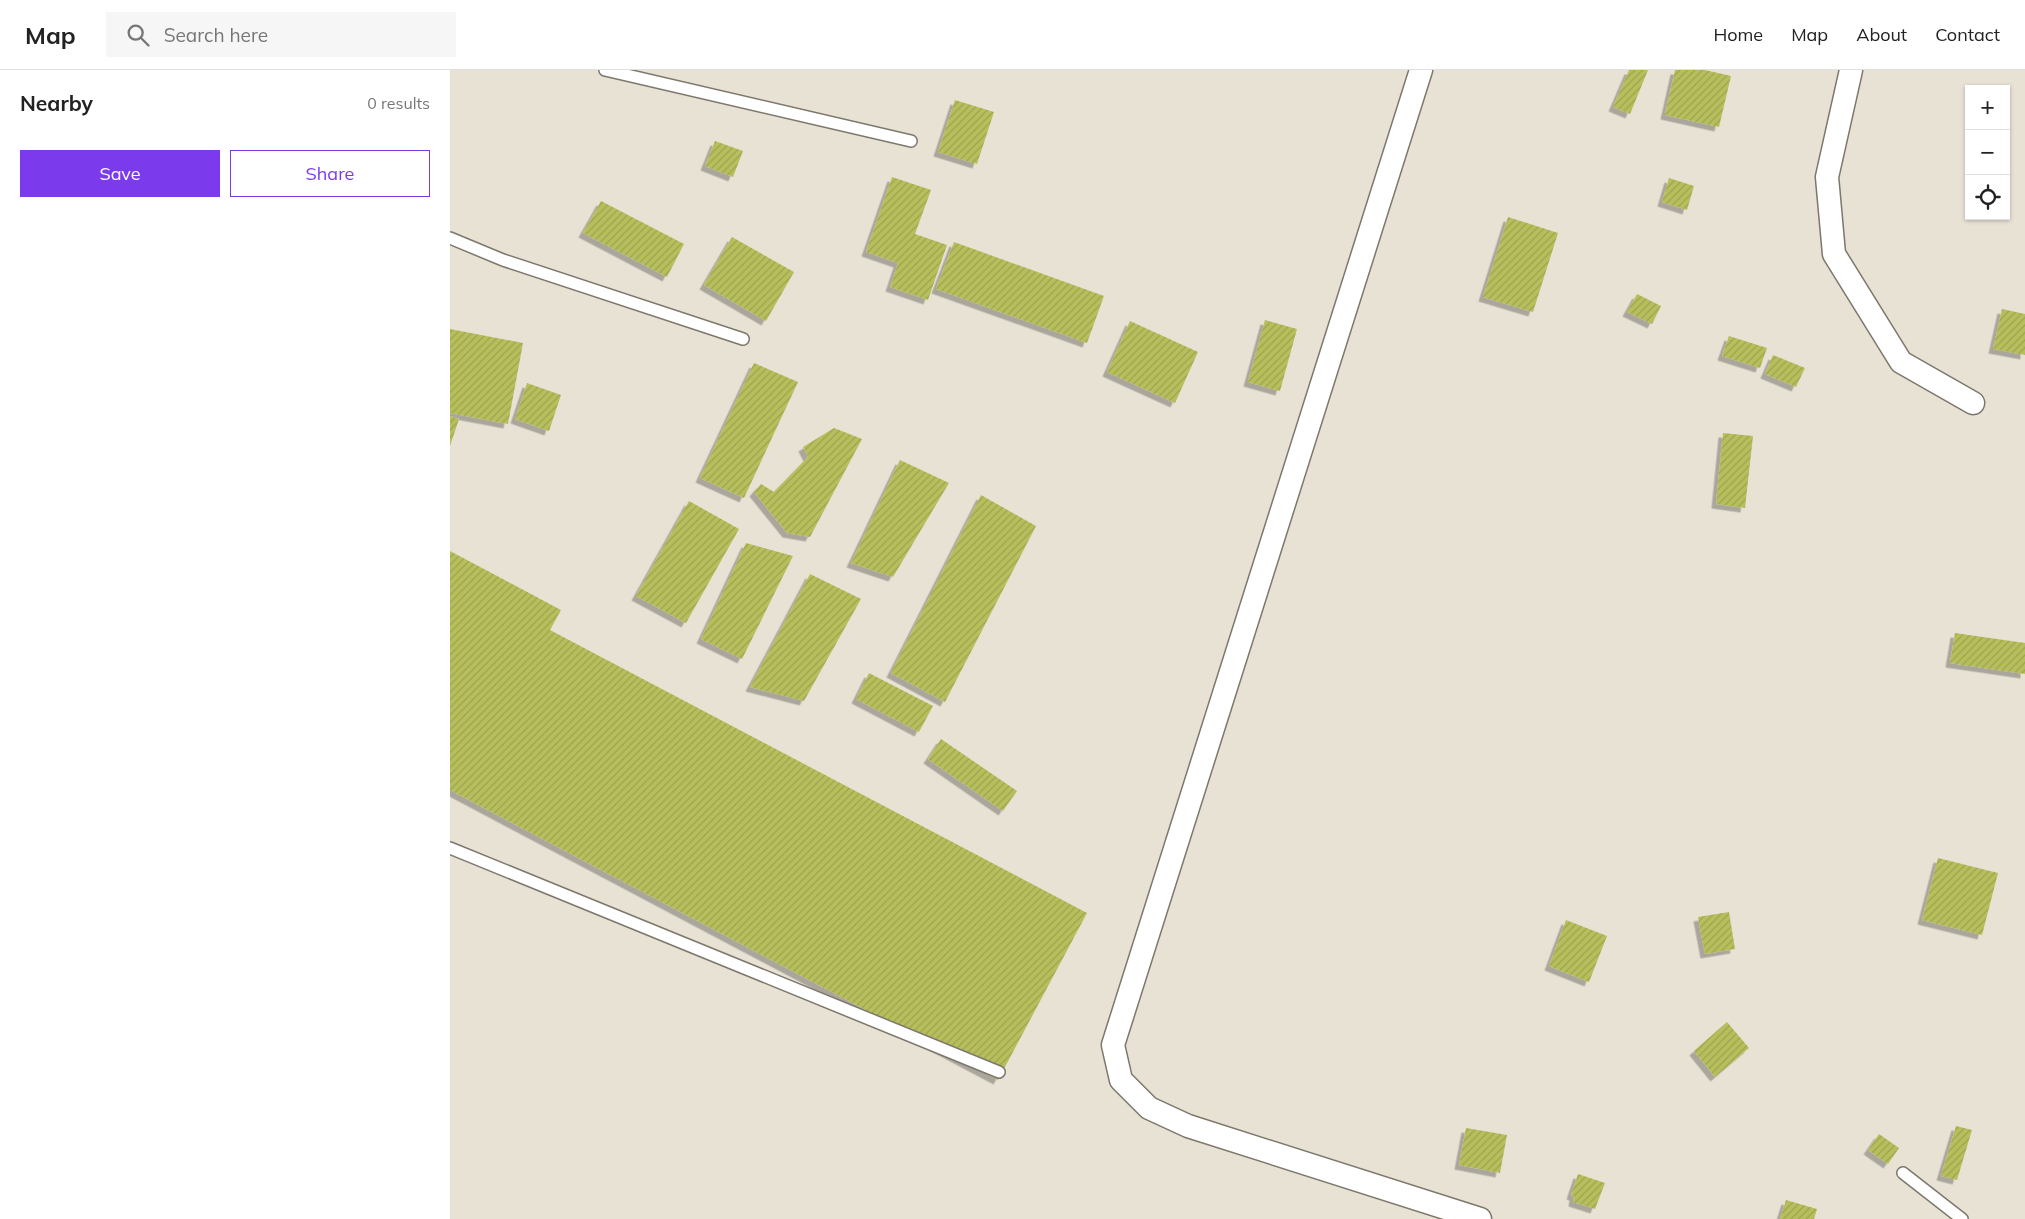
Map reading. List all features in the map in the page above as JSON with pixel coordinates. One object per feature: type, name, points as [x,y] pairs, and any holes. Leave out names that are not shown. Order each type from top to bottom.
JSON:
[{"type":"street","points":[[1421,70],[1113,1045],[1121,1080],[1149,1108],[1188,1126],[1480,1219]]},
{"type":"street","points":[[1851,70],[1827,177],[1834,254],[1901,362],[1973,403]]},
{"type":"lane","points":[[605,70],[911,140]]},
{"type":"lane","points":[[450,238],[503,260],[744,339]]},
{"type":"lane","points":[[450,848],[999,1072]]},
{"type":"lane","points":[[1903,1173],[1962,1219]]},
{"type":"building","points":[[1629,70],[1648,70],[1630,114],[1613,107]]},
{"type":"building","points":[[1675,70],[1705,70],[1731,76],[1719,127],[1665,115]]},
{"type":"building","points":[[955,100],[994,112],[977,164],[938,152]]},
{"type":"building","points":[[715,141],[743,151],[733,177],[705,166]]},
{"type":"building","points":[[892,177],[931,190],[915,234],[947,245],[928,300],[890,287],[898,263],[866,252]]},
{"type":"building","points":[[1669,178],[1694,186],[1687,210],[1662,202]]},
{"type":"building","points":[[601,201],[684,244],[667,277],[583,233]]},
{"type":"building","points":[[1508,217],[1558,233],[1533,312],[1483,297]]},
{"type":"building","points":[[732,237],[794,272],[766,321],[704,285]]},
{"type":"building","points":[[954,242],[1104,296],[1087,343],[936,289]]},
{"type":"building","points":[[1637,294],[1661,306],[1652,324],[1627,312]]},
{"type":"building","points":[[2002,309],[2025,314],[2025,355],[1993,349]]},
{"type":"building","points":[[1265,320],[1297,329],[1280,391],[1248,382]]},
{"type":"building","points":[[1130,321],[1198,352],[1175,403],[1107,372]]},
{"type":"building","points":[[450,329],[523,343],[508,424],[450,413]]},
{"type":"building","points":[[1729,336],[1767,348],[1760,368],[1722,356]]},
{"type":"building","points":[[1773,355],[1805,368],[1796,387],[1765,374]]},
{"type":"building","points":[[754,363],[798,382],[744,498],[700,478]]},
{"type":"building","points":[[527,383],[561,395],[549,431],[515,419]]},
{"type":"building","points":[[450,416],[459,419],[450,446]]},
{"type":"building","points":[[834,428],[862,439],[810,537],[787,533],[754,492],[761,484],[774,492],[808,457],[803,447]]},
{"type":"building","points":[[1723,433],[1753,436],[1745,508],[1716,504]]},
{"type":"building","points":[[900,460],[949,483],[893,577],[851,563]]},
{"type":"building","points":[[981,495],[1036,526],[945,702],[891,673]]},
{"type":"building","points":[[689,501],[739,529],[686,623],[636,596]]},
{"type":"building","points":[[746,543],[793,556],[742,659],[701,639]]},
{"type":"building","points":[[450,551],[561,610],[550,630],[1087,913],[998,1080],[450,790]]},
{"type":"building","points":[[810,574],[861,599],[804,701],[750,687]]},
{"type":"building","points":[[1955,633],[2025,643],[2025,674],[1950,663]]},
{"type":"building","points":[[869,673],[933,706],[919,732],[856,699]]},
{"type":"building","points":[[941,739],[1017,791],[1003,811],[928,759]]},
{"type":"building","points":[[1938,858],[1998,873],[1982,935],[1922,920]]},
{"type":"building","points":[[1729,912],[1735,949],[1705,954],[1698,917]]},
{"type":"building","points":[[1566,920],[1607,936],[1589,982],[1549,966]]},
{"type":"building","points":[[1727,1022],[1749,1048],[1715,1077],[1694,1051]]},
{"type":"building","points":[[1956,1126],[1972,1130],[1957,1180],[1941,1176]]},
{"type":"building","points":[[1466,1128],[1507,1135],[1500,1173],[1459,1165]]},
{"type":"building","points":[[1879,1134],[1899,1148],[1888,1164],[1868,1150]]},
{"type":"building","points":[[1578,1174],[1605,1183],[1595,1209],[1573,1202],[1574,1196],[1571,1195]]},
{"type":"building","points":[[1786,1200],[1817,1209],[1814,1219],[1780,1219]]}]
